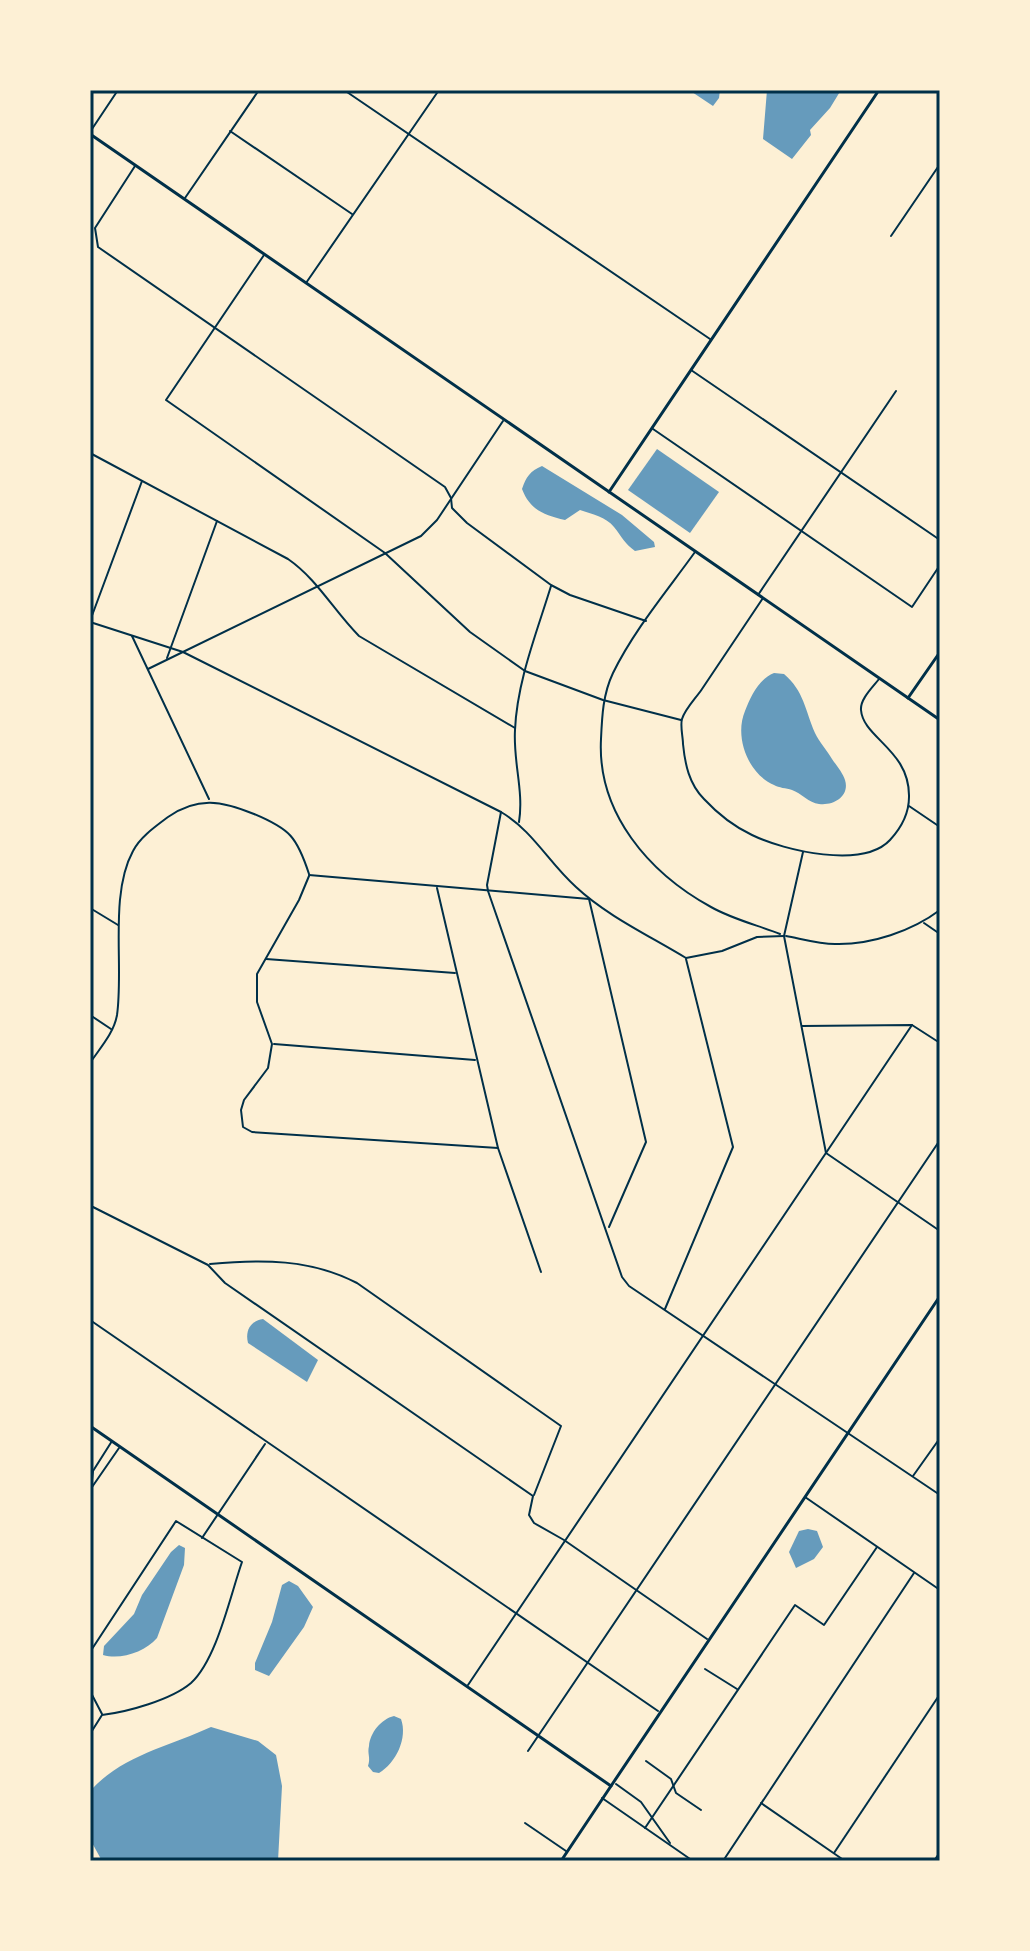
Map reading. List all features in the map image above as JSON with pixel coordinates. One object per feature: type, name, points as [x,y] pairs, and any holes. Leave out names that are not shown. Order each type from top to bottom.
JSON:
[{"type":"street","points":[[118,90],[90,133],[940,720]]},
{"type":"street","points":[[184,199],[259,90]]},
{"type":"street","points":[[344,90],[711,340]]},
{"type":"street","points":[[306,283],[439,90]]},
{"type":"street","points":[[609,493],[879,90]]},
{"type":"street","points":[[230,131],[353,215]]},
{"type":"street","points":[[891,236],[940,164]]},
{"type":"street","points":[[135,166],[95,228],[98,247],[445,487],[452,508],[467,523],[551,585],[582,600],[646,621]]},
{"type":"street","points":[[264,255],[166,400],[385,553],[470,632],[525,671],[603,700],[681,720]]},
{"type":"street","points":[[691,370],[940,540]]},
{"type":"street","points":[[879,678],[861,704],[861,713],[865,722],[902,764],[909,784],[909,806],[900,829],[887,843],[872,853],[841,856],[803,851],[755,837],[740,829],[702,798],[687,772],[681,720],[801,531],[896,391]]},
{"type":"street","points":[[148,669],[421,536],[437,520],[503,420]]},
{"type":"street","points":[[652,429],[912,607],[940,565]]},
{"type":"street","points":[[90,453],[288,559],[306,571],[340,617],[359,636],[515,728]]},
{"type":"street","points":[[142,479],[90,622],[183,652],[501,812],[519,823],[589,899],[686,958],[722,951],[757,937],[784,936],[836,944],[894,936],[924,922],[940,910]]},
{"type":"street","points":[[167,660],[218,520]]},
{"type":"street","points":[[695,552],[612,675],[603,700],[600,755],[610,803],[632,841],[662,875],[712,908],[784,936]]},
{"type":"street","points":[[519,823],[522,799],[516,763],[515,728],[525,671],[551,585]]},
{"type":"street","points":[[132,636],[209,800]]},
{"type":"street","points":[[908,698],[940,652]]},
{"type":"street","points":[[90,1063],[112,1030],[117,1015],[123,880],[134,848],[176,811],[209,800],[234,806],[278,824],[300,845],[309,875],[299,900],[257,974],[257,1002],[272,1044],[268,1068],[244,1100],[241,1110],[243,1127],[252,1132],[498,1148]]},
{"type":"street","points":[[909,806],[940,827]]},
{"type":"street","points":[[501,812],[488,891],[608,1229],[622,1277],[629,1286],[940,1495]]},
{"type":"street","points":[[803,851],[784,936],[826,1153],[940,1231]]},
{"type":"street","points":[[309,875],[589,899]]},
{"type":"street","points":[[437,887],[498,1148],[541,1272]]},
{"type":"street","points":[[589,899],[646,1142],[608,1229]]},
{"type":"street","points":[[90,908],[119,925]]},
{"type":"street","points":[[924,922],[940,934]]},
{"type":"street","points":[[665,1309],[733,1147],[686,958]]},
{"type":"street","points":[[264,959],[456,973]]},
{"type":"street","points":[[90,1015],[112,1030]]},
{"type":"street","points":[[801,1026],[912,1025],[940,1043]]},
{"type":"street","points":[[467,1686],[912,1025]]},
{"type":"street","points":[[272,1044],[477,1060]]},
{"type":"street","points":[[528,1751],[940,1140]]},
{"type":"street","points":[[90,1211],[93,1207],[208,1265],[225,1283],[533,1496]]},
{"type":"street","points":[[208,1265],[275,1261],[305,1264],[338,1273],[357,1283],[561,1426],[533,1496],[529,1515],[534,1523],[564,1540],[708,1640]]},
{"type":"street","points":[[561,1861],[940,1296]]},
{"type":"street","points":[[90,1320],[659,1712]]},
{"type":"street","points":[[90,1426],[539,1736],[641,1802],[673,1847]]},
{"type":"street","points":[[913,1477],[940,1438]]},
{"type":"street","points":[[90,1490],[93,1471],[112,1441]]},
{"type":"street","points":[[201,1539],[266,1442]]},
{"type":"street","points":[[90,1490],[120,1446]]},
{"type":"street","points":[[804,1497],[940,1590]]},
{"type":"street","points":[[90,1652],[176,1521],[242,1562],[210,1656],[193,1681],[181,1690],[125,1712],[102,1715]]},
{"type":"street","points":[[645,1828],[795,1605],[824,1625],[877,1547]]},
{"type":"street","points":[[723,1861],[914,1573]]},
{"type":"street","points":[[705,1669],[738,1690]]},
{"type":"street","points":[[90,1691],[102,1715]]},
{"type":"street","points":[[834,1853],[940,1694]]},
{"type":"street","points":[[90,1734],[102,1715]]},
{"type":"street","points":[[646,1761],[671,1779],[676,1793],[701,1810]]},
{"type":"street","points":[[602,1798],[693,1861]]},
{"type":"street","points":[[761,1803],[845,1861]]},
{"type":"street","points":[[525,1823],[566,1851]]},
{"type":"street","points":[[934,1861],[940,1852]]},
{"type":"water","points":[[689,90],[720,90],[719,98],[713,106]]},
{"type":"water","points":[[767,90],[841,90],[792,159],[763,139]]},
{"type":"water","points":[[657,449],[719,492],[690,533],[628,490]]},
{"type":"water","points":[[542,466],[622,515],[654,542],[655,547],[635,551],[607,521],[580,510],[565,520],[539,510],[529,502],[522,489],[529,475]]},
{"type":"water","points":[[774,673],[784,674],[796,687],[817,736],[844,777],[845,791],[835,802],[815,803],[795,791],[774,785],[750,764],[742,743],[742,721],[753,694]]},
{"type":"water","points":[[263,1319],[318,1360],[307,1382],[248,1343],[250,1327]]},
{"type":"water","points":[[799,1531],[817,1531],[823,1547],[814,1559],[796,1568],[789,1552]]},
{"type":"water","points":[[179,1545],[185,1548],[184,1565],[157,1638],[132,1654],[103,1655],[104,1646],[134,1614],[142,1595]]},
{"type":"water","points":[[289,1581],[298,1586],[313,1607],[304,1627],[269,1676],[255,1670],[255,1663],[272,1622],[282,1585]]},
{"type":"water","points":[[394,1716],[401,1719],[402,1742],[391,1763],[379,1773],[373,1772],[368,1766],[372,1736],[381,1723]]},
{"type":"water","points":[[211,1727],[258,1741],[276,1755],[282,1786],[278,1861],[102,1861],[90,1839],[91,1790],[117,1768],[132,1760]]}]
